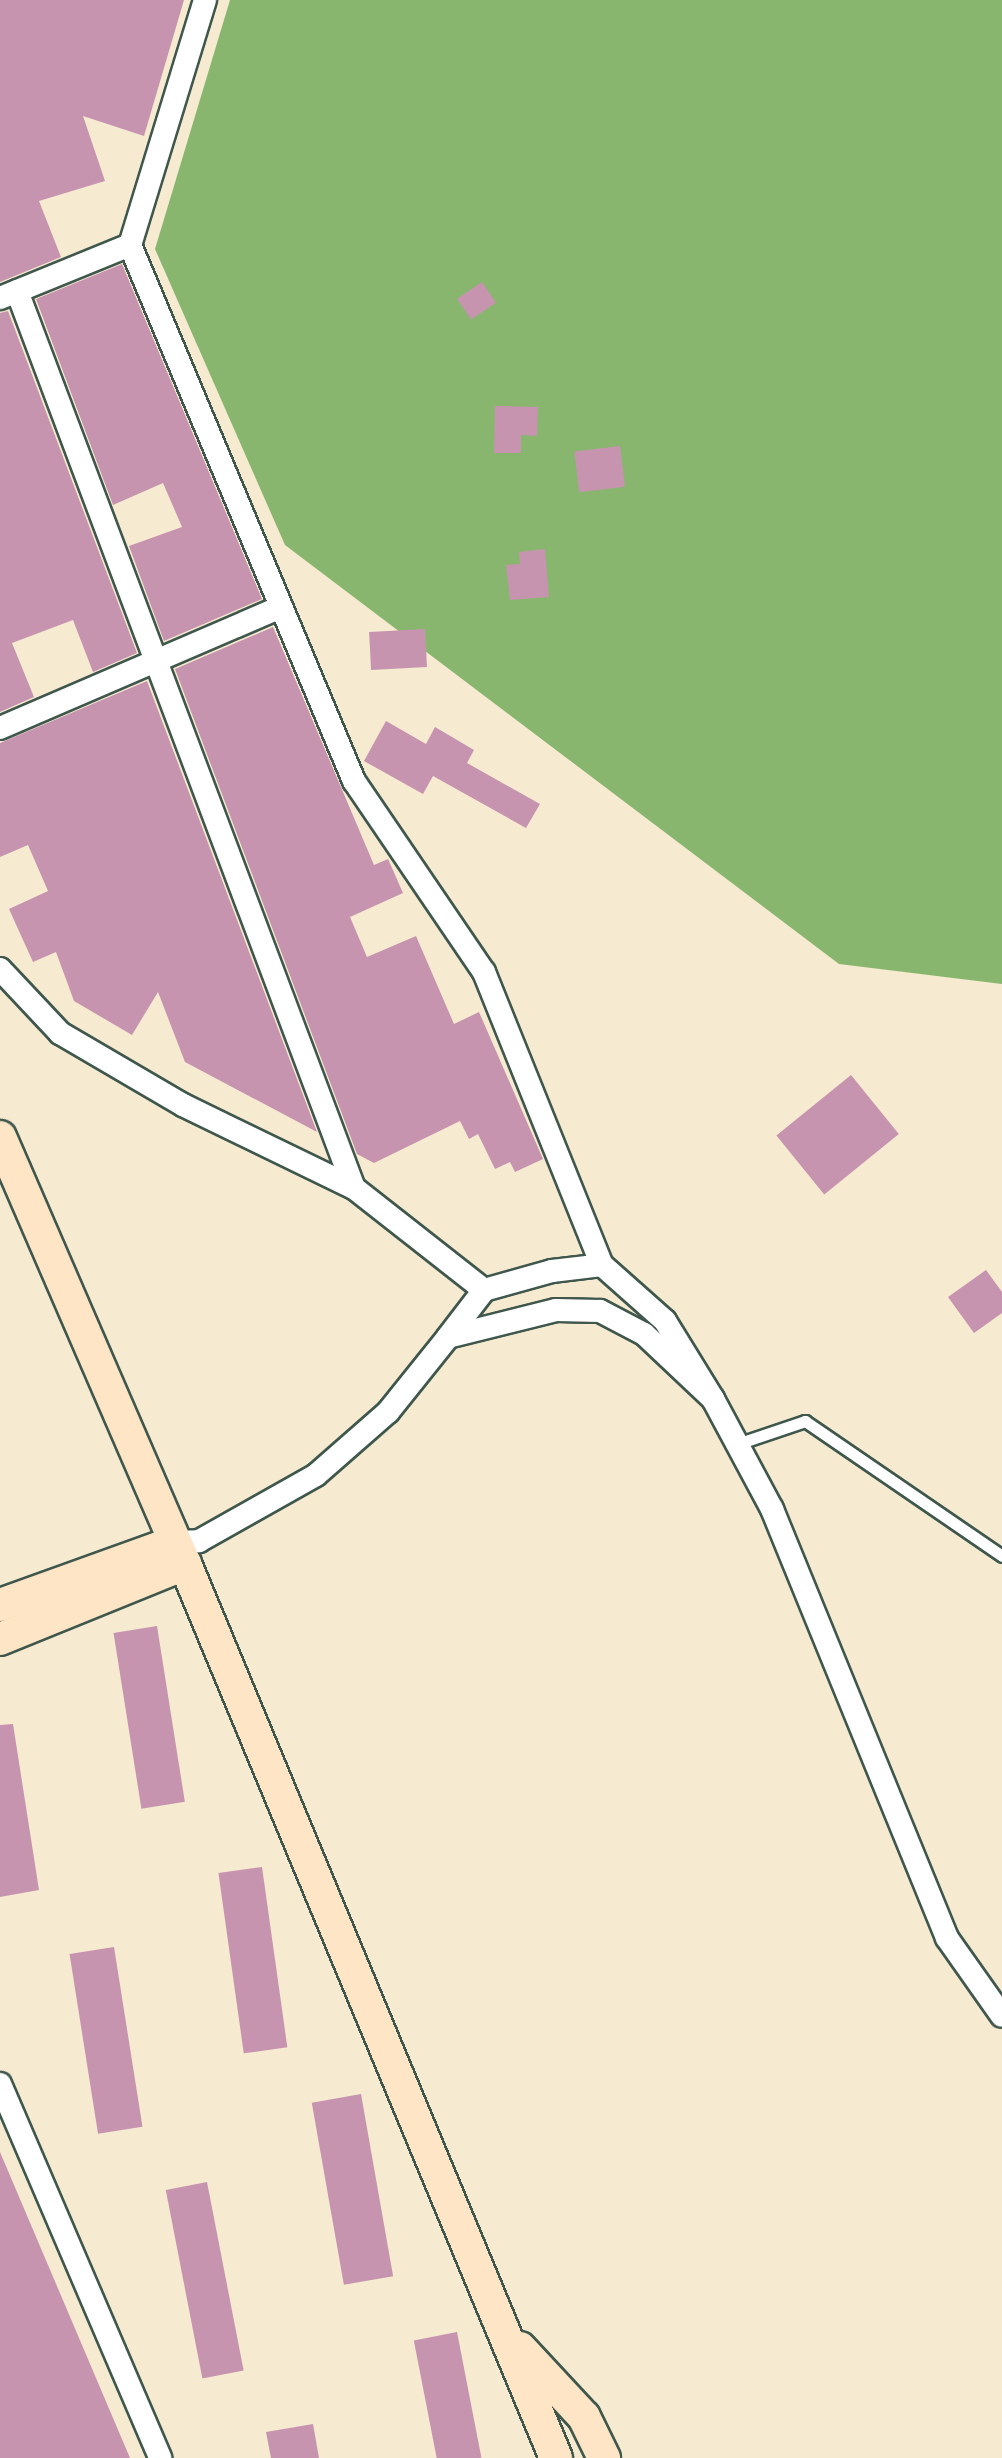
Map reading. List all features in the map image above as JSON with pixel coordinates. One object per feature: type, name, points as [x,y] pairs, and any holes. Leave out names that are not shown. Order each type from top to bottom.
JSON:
[{"type":"main road","points":[[0,1137],[186,1549],[556,2458]]},
{"type":"main road","points":[[0,1605],[186,1549]]},
{"type":"main road","points":[[0,1639],[186,1549]]},
{"type":"main road","points":[[506,2334],[584,2417],[604,2458]]},
{"type":"street","points":[[205,0],[130,245],[354,781],[484,972],[602,1265],[665,1321],[714,1400],[772,1509],[947,1938],[1002,2016]]},
{"type":"street","points":[[130,245],[8,295],[156,660],[354,1188]]},
{"type":"street","points":[[0,728],[282,607]]},
{"type":"street","points":[[0,969],[60,1033],[182,1106],[354,1188],[484,1290]]},
{"type":"street","points":[[186,1549],[316,1475],[388,1412],[484,1290],[552,1270],[602,1265]]},
{"type":"street","points":[[448,1337],[556,1310],[600,1311],[644,1334],[714,1400]]},
{"type":"street","points":[[0,2084],[160,2458]]},
{"type":"lane","points":[[737,1444],[805,1422],[1002,1556]]},
{"type":"green space","points":[[230,0],[1002,0],[1002,984],[839,964],[285,545],[155,249]]},
{"type":"building","points":[[0,0],[184,0],[144,136],[83,116],[105,181],[39,201],[61,257],[0,282]]},
{"type":"building","points":[[122,264],[262,599],[164,641],[129,546],[182,527],[163,483],[113,505],[36,299]]},
{"type":"building","points":[[482,282],[496,303],[471,320],[457,299]]},
{"type":"building","points":[[8,311],[137,653],[93,672],[73,620],[12,643],[34,697],[0,712],[0,313]]},
{"type":"building","points":[[495,406],[538,407],[537,436],[521,435],[521,453],[494,453]]},
{"type":"building","points":[[620,446],[625,487],[579,492],[574,452]]},
{"type":"building","points":[[545,549],[549,597],[510,600],[506,565],[520,564],[519,552]]},
{"type":"building","points":[[273,627],[374,865],[388,859],[403,893],[350,917],[367,957],[416,936],[454,1024],[479,1012],[543,1159],[515,1172],[510,1162],[495,1169],[478,1134],[469,1139],[460,1121],[374,1163],[357,1154],[175,669]]},
{"type":"building","points":[[425,629],[427,667],[371,670],[369,632]]},
{"type":"building","points":[[147,681],[317,1132],[185,1062],[158,992],[132,1035],[74,1001],[56,952],[33,962],[9,909],[48,891],[28,845],[0,857],[0,743]]},
{"type":"building","points":[[386,721],[426,744],[435,727],[474,750],[467,763],[540,804],[526,828],[433,776],[423,794],[364,761]]},
{"type":"building","points":[[851,1075],[899,1134],[824,1194],[776,1135]]},
{"type":"building","points":[[986,1270],[1002,1292],[1002,1313],[974,1333],[948,1297]]},
{"type":"building","points":[[157,1626],[185,1802],[141,1809],[114,1633]]},
{"type":"building","points":[[13,1724],[39,1890],[0,1897],[0,1725]]},
{"type":"building","points":[[262,1867],[287,2047],[244,2053],[218,1873]]},
{"type":"building","points":[[114,1947],[142,2127],[98,2134],[70,1954]]},
{"type":"building","points":[[361,2094],[393,2276],[344,2285],[312,2103]]},
{"type":"building","points":[[0,2152],[130,2458],[0,2458]]},
{"type":"building","points":[[207,2182],[244,2370],[202,2378],[166,2190]]},
{"type":"building","points":[[457,2332],[481,2458],[437,2458],[414,2340]]},
{"type":"building","points":[[313,2424],[319,2458],[271,2458],[266,2432]]}]
